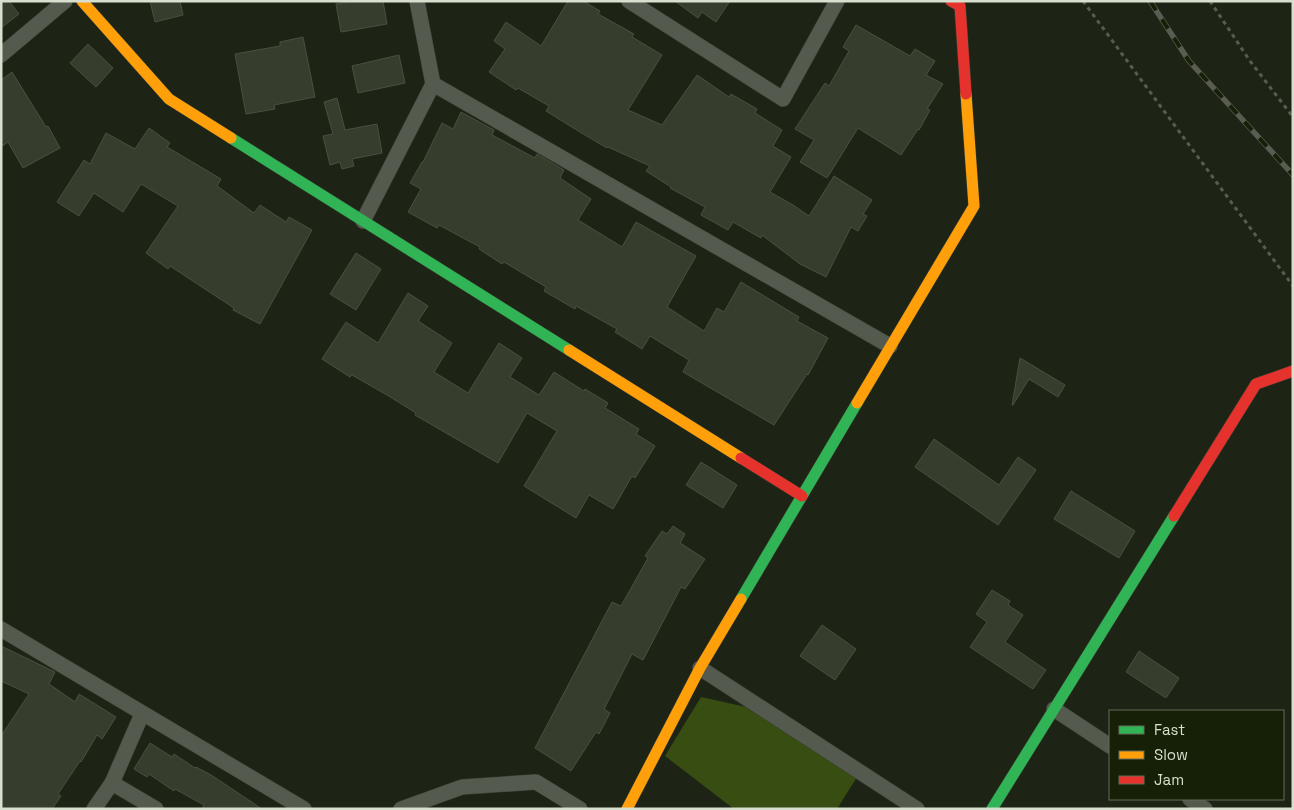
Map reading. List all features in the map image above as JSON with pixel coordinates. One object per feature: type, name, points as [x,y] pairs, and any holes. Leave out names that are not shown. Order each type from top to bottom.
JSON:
[{"type":"street","points":[[1,55],[65,1]]},
{"type":"street","points":[[82,1],[169,99],[802,496]]},
{"type":"street","points":[[363,221],[433,84],[418,1]]},
{"type":"street","points":[[629,1],[782,99],[836,1]]},
{"type":"street","points":[[627,809],[700,668],[974,206],[960,6],[951,1]]},
{"type":"street","points":[[433,84],[890,346]]},
{"type":"street","points":[[992,809],[1256,384],[1293,371]]},
{"type":"street","points":[[1,629],[304,809]]},
{"type":"street","points":[[700,668],[917,809]]},
{"type":"street","points":[[1054,709],[1109,745]]},
{"type":"street","points":[[94,809],[112,783],[142,714]]},
{"type":"street","points":[[401,809],[462,787],[536,782],[580,809]]},
{"type":"street","points":[[112,783],[156,809]]},
{"type":"street","points":[[1192,800],[1205,809]]},
{"type":"path","points":[[1083,1],[1293,286]]},
{"type":"path","points":[[1210,1],[1250,61],[1293,117]]},
{"type":"green space","points":[[701,697],[746,707],[857,777],[837,809],[734,809],[665,756]]},
{"type":"building","points":[[1,1],[9,1],[19,14],[1,28]]},
{"type":"building","points":[[150,1],[180,1],[183,15],[155,22]]},
{"type":"building","points":[[354,1],[383,1],[387,24],[341,32],[336,4]]},
{"type":"building","points":[[568,1],[583,1],[600,11],[598,14],[634,34],[632,37],[662,55],[628,110],[662,125],[697,75],[729,97],[731,94],[757,109],[755,113],[782,130],[773,146],[791,157],[770,192],[809,216],[834,176],[872,200],[863,214],[867,216],[858,231],[851,227],[826,277],[800,264],[762,235],[761,238],[733,222],[728,230],[701,215],[705,207],[670,188],[646,171],[650,166],[607,148],[546,111],[549,106],[518,88],[516,90],[489,72],[505,49],[494,41],[506,22],[541,46]]},
{"type":"building","points":[[675,1],[730,1],[716,22],[702,12],[698,18]]},
{"type":"building","points":[[856,25],[910,56],[915,49],[935,61],[926,75],[943,84],[927,109],[930,110],[919,130],[901,155],[858,128],[827,178],[800,162],[814,140],[795,129],[825,83],[829,86],[849,51],[843,47]]},
{"type":"building","points":[[303,37],[315,97],[274,105],[275,109],[246,114],[235,54],[280,46],[280,42]]},
{"type":"building","points":[[88,44],[113,68],[96,87],[70,63]]},
{"type":"building","points":[[399,55],[405,83],[358,93],[352,66]]},
{"type":"building","points":[[12,72],[46,127],[48,126],[60,148],[23,168],[8,142],[1,147],[1,80]]},
{"type":"building","points":[[337,98],[345,130],[377,124],[382,153],[352,159],[354,166],[342,169],[340,162],[330,165],[323,136],[333,134],[324,102]]},
{"type":"building","points":[[461,112],[494,130],[492,135],[535,158],[537,154],[564,170],[560,178],[591,199],[578,220],[622,247],[636,222],[696,256],[667,307],[704,331],[717,308],[724,312],[741,282],[799,317],[797,321],[828,338],[808,375],[774,425],[683,372],[689,360],[650,336],[642,349],[615,332],[617,329],[576,306],[575,309],[544,291],[546,287],[504,262],[502,264],[479,249],[480,247],[439,225],[437,228],[408,212],[421,189],[410,183],[423,162],[442,123],[453,129]]},
{"type":"building","points":[[149,128],[170,143],[167,147],[221,179],[217,186],[254,213],[260,205],[286,222],[289,217],[312,230],[260,324],[233,310],[234,308],[170,266],[168,269],[146,253],[178,206],[141,184],[123,212],[94,193],[79,216],[57,202],[84,160],[90,164],[106,133],[135,149]]},
{"type":"building","points":[[356,253],[381,269],[356,310],[330,294]]},
{"type":"building","points":[[408,293],[428,306],[418,321],[452,343],[434,372],[468,393],[499,343],[522,358],[510,377],[539,395],[554,372],[584,391],[585,389],[608,403],[605,408],[639,429],[636,434],[655,446],[635,478],[632,476],[613,509],[589,495],[576,518],[524,486],[557,431],[527,413],[498,463],[415,415],[416,413],[387,395],[352,375],[350,377],[322,359],[346,322],[378,343]]},
{"type":"building","points":[[1020,358],[1065,385],[1058,397],[1029,379],[1012,405]]},
{"type":"building","points":[[934,439],[999,485],[1018,457],[1036,470],[998,525],[915,467]]},
{"type":"building","points":[[701,462],[737,485],[723,508],[686,485]]},
{"type":"building","points":[[1071,491],[1135,531],[1119,558],[1054,519]]},
{"type":"building","points":[[673,526],[685,534],[680,543],[705,559],[685,589],[681,587],[643,660],[632,654],[604,709],[610,713],[599,734],[596,732],[571,771],[535,748],[612,602],[621,606],[648,558],[645,556],[662,531],[667,534]]},
{"type":"building","points":[[992,590],[1010,601],[1008,605],[1023,615],[1005,642],[1046,670],[1033,689],[970,647],[987,622],[976,614]]},
{"type":"building","points":[[822,625],[856,649],[835,680],[800,656]]},
{"type":"building","points":[[1,646],[55,672],[49,684],[75,702],[79,694],[116,717],[102,739],[97,735],[81,762],[58,794],[61,796],[52,809],[1,809],[1,736],[29,694],[1,681]]},
{"type":"building","points":[[1139,651],[1179,678],[1166,698],[1126,672]]},
{"type":"building","points":[[150,743],[172,757],[174,754],[195,768],[211,775],[262,809],[202,809],[204,805],[175,789],[174,791],[149,774],[147,777],[134,769]]},
{"type":"railway","points":[[1150,1],[1189,61],[1293,175]]},
{"type":"traffic: fast","points":[[231,138],[569,350]]},
{"type":"traffic: fast","points":[[741,599],[857,403]]},
{"type":"traffic: fast","points":[[992,809],[1174,516]]},
{"type":"traffic: slow","points":[[82,1],[169,99],[231,138]]},
{"type":"traffic: slow","points":[[857,403],[974,206],[966,94]]},
{"type":"traffic: slow","points":[[569,350],[741,458]]},
{"type":"traffic: slow","points":[[627,809],[700,668],[741,599]]},
{"type":"traffic: jam","points":[[951,1],[960,6],[966,94]]},
{"type":"traffic: jam","points":[[1174,516],[1256,384],[1293,371]]},
{"type":"traffic: jam","points":[[741,458],[802,496]]}]
